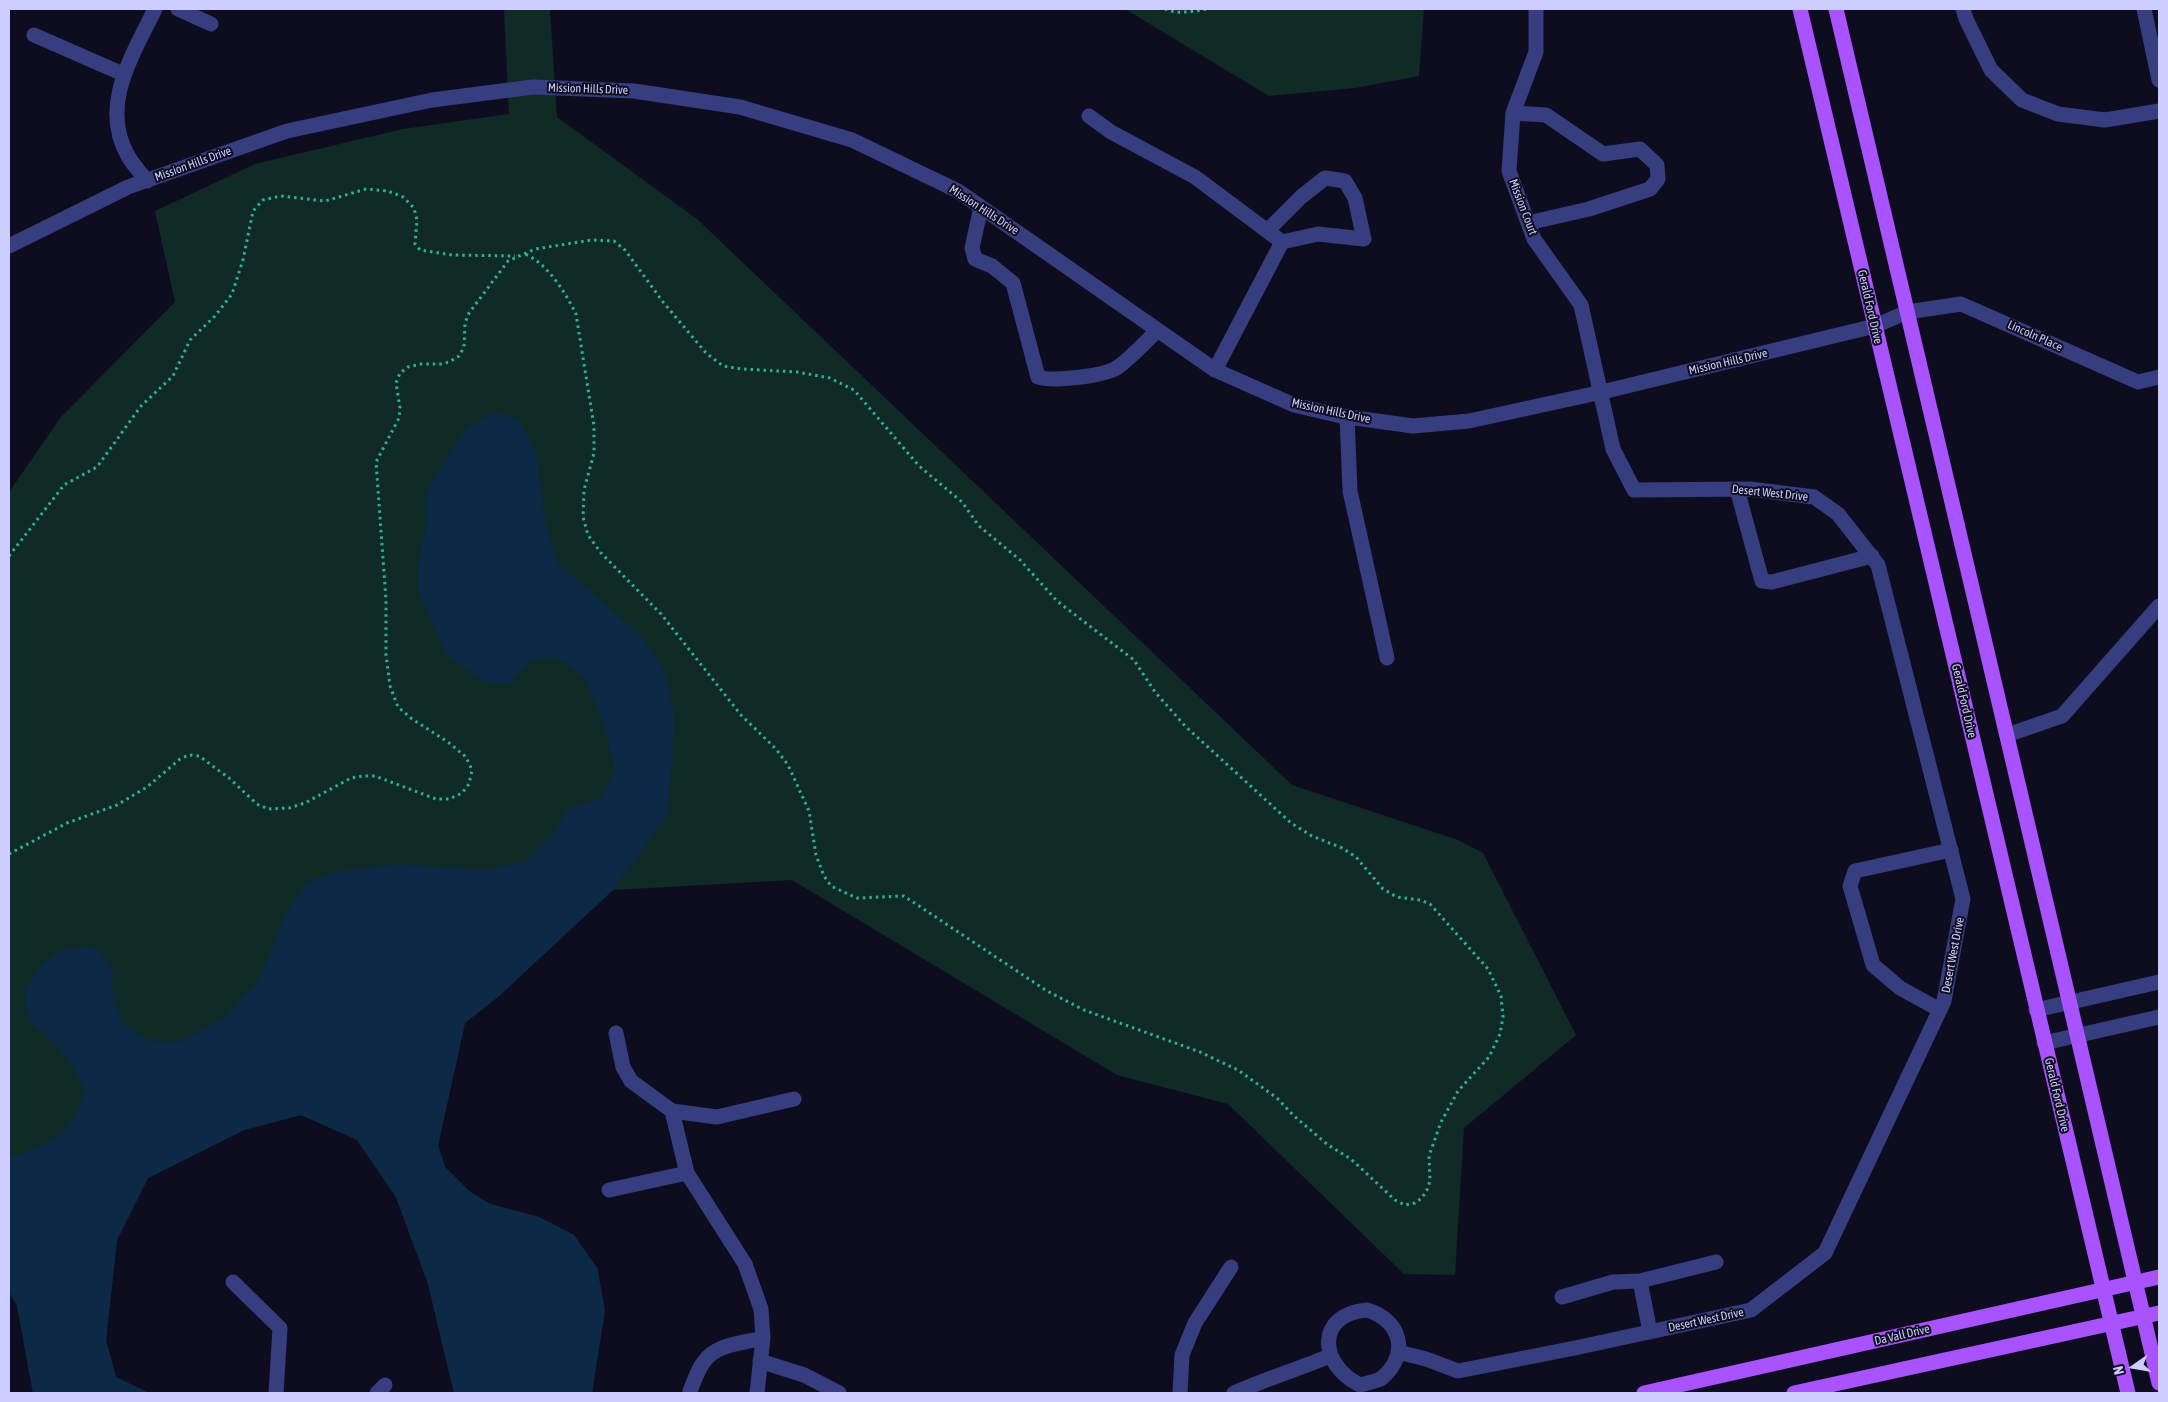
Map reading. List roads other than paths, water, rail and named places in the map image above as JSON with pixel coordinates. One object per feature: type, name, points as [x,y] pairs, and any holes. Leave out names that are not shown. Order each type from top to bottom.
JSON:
[{"type":"main road","name":"Gerald Ford Drive","points":[[1800,9],[2128,1393]]},
{"type":"main road","points":[[1836,9],[2159,1383]]},
{"type":"main road","name":"Da Vall Drive","points":[[1644,1393],[2159,1276]]},
{"type":"main road","points":[[1794,1393],[2159,1313]]},
{"type":"street","points":[[147,181],[128,158],[117,130],[117,96],[123,74],[156,9]]},
{"type":"street","points":[[178,9],[211,24]]},
{"type":"street","name":"Mission Court","points":[[1536,9],[1536,52],[1514,113],[1509,171],[1534,239],[1581,305],[1602,392]]},
{"type":"street","points":[[1963,9],[1966,20],[1991,70],[2022,100],[2058,114],[2105,120],[2159,111]]},
{"type":"street","points":[[2144,9],[2159,80]]},
{"type":"street","points":[[34,35],[123,74]]},
{"type":"street","name":"Mission Hills Drive","points":[[9,246],[128,187],[286,131],[432,100],[533,87],[634,91],[740,107],[852,140],[958,191],[1215,370],[1294,405],[1347,417],[1413,426],[1469,421],[1602,392],[1875,326],[1907,312]]},
{"type":"street","points":[[1514,113],[1546,115],[1603,154],[1640,149],[1657,165],[1658,179],[1650,189],[1589,209],[1528,223]]},
{"type":"street","points":[[1089,116],[1111,132],[1195,177],[1282,242]]},
{"type":"street","points":[[1215,370],[1282,242],[1318,234],[1364,239],[1355,198],[1345,181],[1325,178],[1301,197],[1267,230]]},
{"type":"street","points":[[981,207],[972,248],[975,259],[992,266],[1013,283],[1038,377],[1046,380],[1067,380],[1117,368],[1158,330]]},
{"type":"street","name":"Lincoln Place","points":[[1907,312],[1961,304],[2138,382],[2159,377]]},
{"type":"street","name":"Desert West Drive","points":[[1398,1352],[1426,1359],[1458,1371],[1751,1310],[1825,1253],[1944,1001],[1963,899],[1878,565],[1838,514],[1814,497],[1737,489],[1634,490],[1613,449],[1602,392]]},
{"type":"street","points":[[1347,417],[1350,491],[1387,658]]},
{"type":"street","points":[[1737,489],[1762,581],[1772,582],[1872,556]]},
{"type":"street","points":[[2007,735],[2062,716],[2159,606]]},
{"type":"street","points":[[1940,1010],[1900,988],[1873,965],[1850,886],[1855,871],[1951,850]]},
{"type":"street","points":[[2036,1010],[2159,982]]},
{"type":"street","points":[[2044,1043],[2159,1017]]},
{"type":"street","points":[[616,1033],[623,1066],[632,1081],[672,1111],[717,1117],[794,1099]]},
{"type":"street","points":[[672,1111],[687,1173],[745,1264],[761,1309],[763,1338],[756,1393]]},
{"type":"street","points":[[609,1190],[687,1173]]},
{"type":"street","points":[[1562,1297],[1613,1282],[1640,1280],[1716,1262]]},
{"type":"street","points":[[1180,1393],[1182,1355],[1196,1323],[1231,1267]]},
{"type":"street","points":[[1640,1280],[1650,1332]]},
{"type":"street","points":[[233,1282],[280,1328],[276,1393]]},
{"type":"street","points":[[1367,1310],[1378,1313],[1388,1320],[1398,1340],[1398,1352],[1394,1362],[1380,1379],[1360,1389],[1335,1367],[1330,1356],[1329,1339],[1336,1323],[1345,1316],[1355,1311],[1367,1310]]},
{"type":"street","points":[[690,1391],[703,1363],[710,1355],[720,1348],[763,1338]]},
{"type":"street","points":[[1234,1393],[1258,1382],[1330,1356]]},
{"type":"street","points":[[760,1361],[804,1375],[839,1393]]},
{"type":"water","points":[[495,412],[519,420],[536,452],[545,520],[557,562],[641,636],[665,671],[675,719],[668,814],[613,890],[499,996],[465,1023],[438,1145],[445,1167],[469,1191],[490,1204],[539,1217],[574,1235],[597,1268],[605,1310],[592,1393],[454,1393],[428,1284],[396,1197],[357,1140],[301,1115],[244,1130],[148,1178],[117,1240],[106,1340],[116,1377],[149,1393],[33,1393],[17,1306],[9,1292],[9,1158],[39,1147],[54,1139],[69,1126],[79,1107],[84,1091],[75,1070],[56,1045],[31,1022],[26,1010],[25,989],[41,965],[60,951],[82,946],[98,949],[112,968],[114,1001],[123,1023],[143,1038],[161,1043],[182,1041],[226,1016],[260,979],[288,909],[307,884],[335,871],[401,864],[478,870],[523,863],[555,832],[568,808],[600,799],[615,772],[605,728],[586,679],[557,658],[531,660],[509,684],[485,683],[447,655],[418,592],[418,563],[426,528],[427,489],[466,429]]}]
